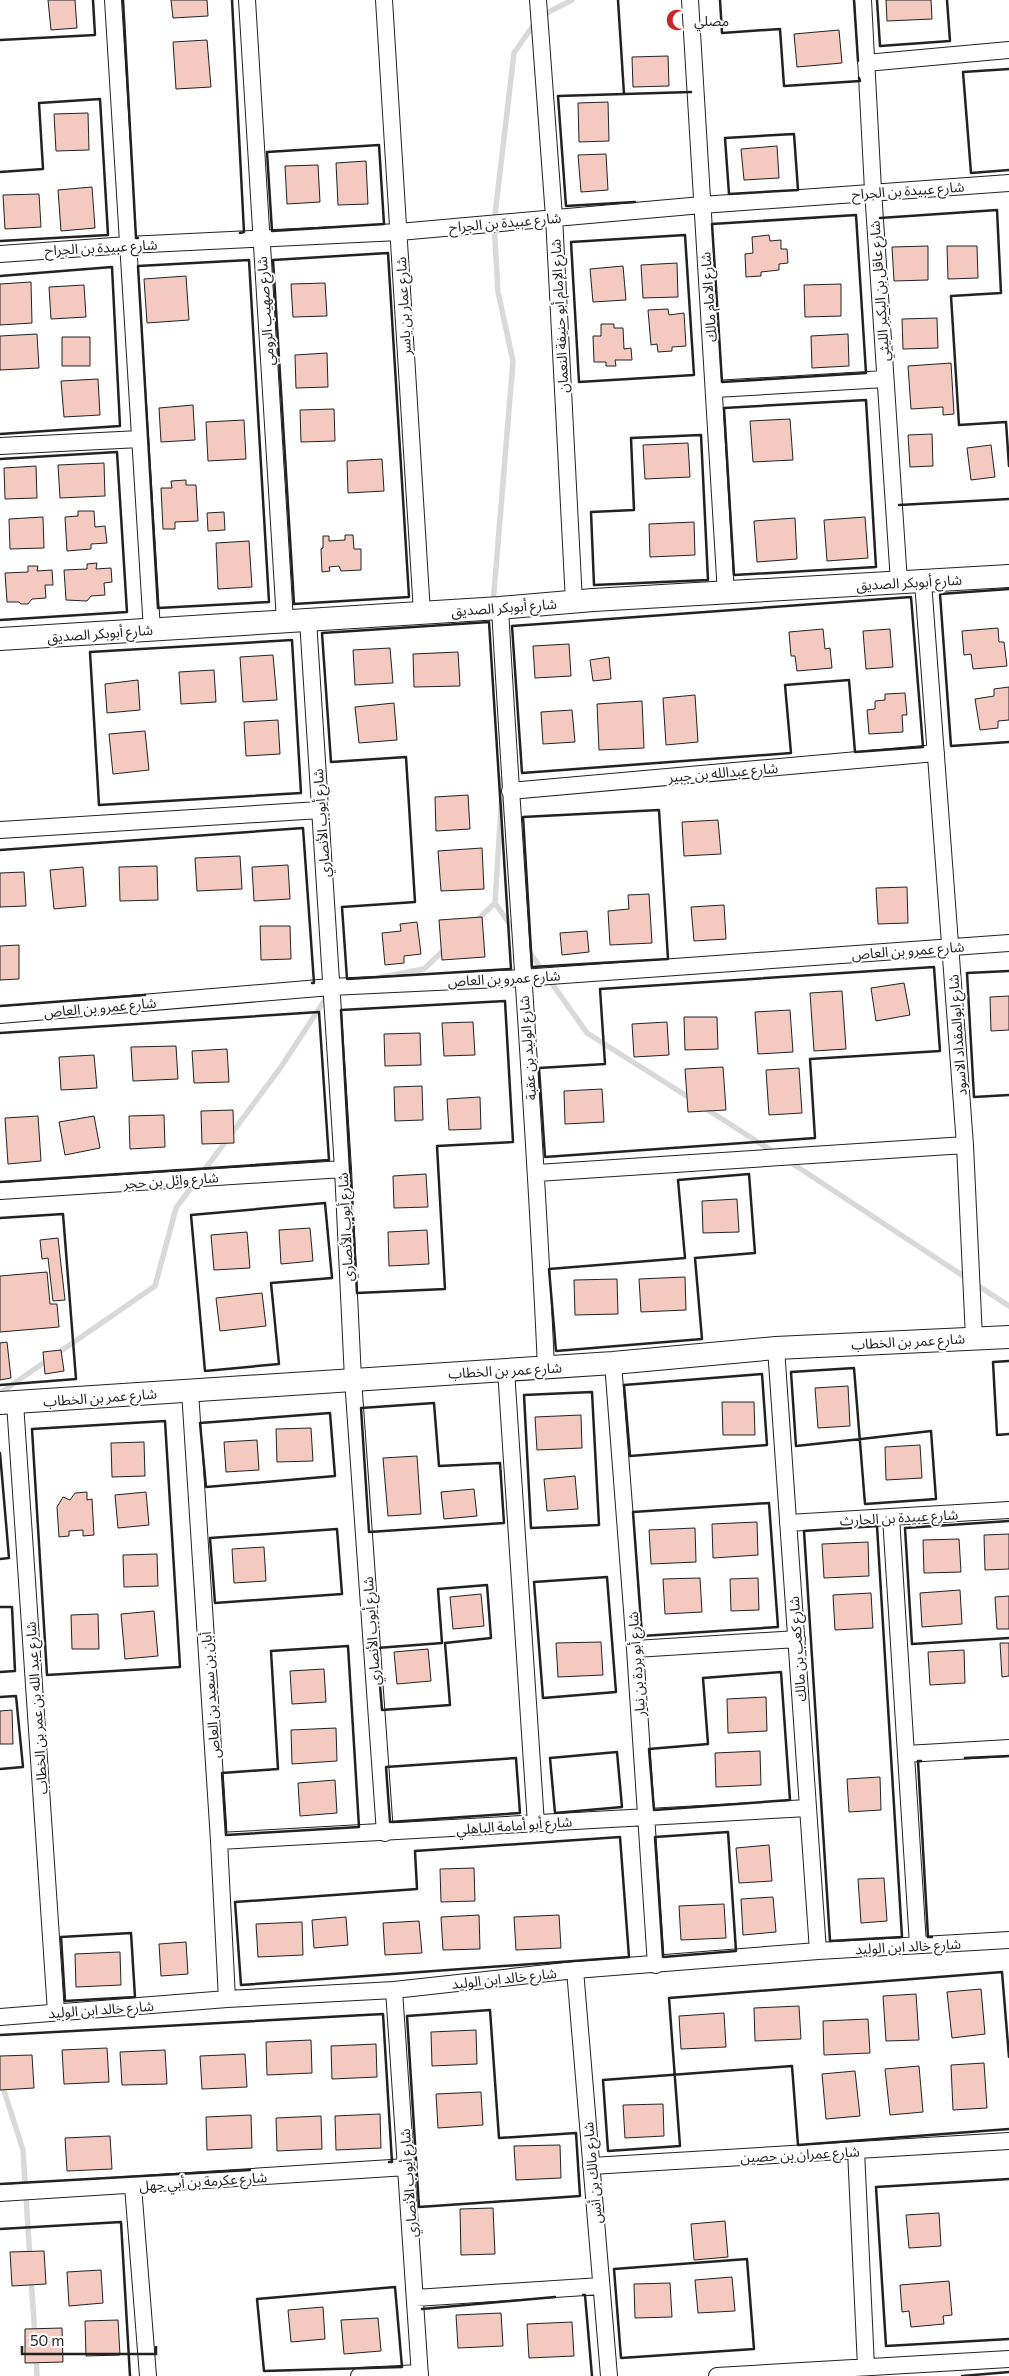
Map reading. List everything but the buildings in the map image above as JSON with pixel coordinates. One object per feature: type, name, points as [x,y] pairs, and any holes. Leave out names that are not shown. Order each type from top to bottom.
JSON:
[{"type":"street","points":[[113,0],[152,630]]},
{"type":"street","name":"شارع صهيب الرومي","points":[[247,0],[260,240],[285,622]]},
{"type":"street","name":"شارع عمار بن ياسر","points":[[384,0],[422,613]]},
{"type":"street","name":"شارع الإمام أبو حنيفة النعمان","points":[[538,0],[554,217],[574,602]]},
{"type":"street","name":"شارع الامام مالك","points":[[690,0],[726,594]]},
{"type":"street","name":"شارع عاقل بن البكير الليثي","points":[[864,0],[873,193],[899,582]]},
{"type":"street","points":[[866,63],[1009,50]]},
{"type":"street","name":"شارع عبيدة بن الجراح","points":[[0,254],[128,245],[399,232],[702,205],[1009,183]]},
{"type":"street","points":[[715,389],[886,379]]},
{"type":"street","points":[[0,446],[140,439]]},
{"type":"street","name":"شارع أبوبكر الصديق","points":[[0,639],[1009,576]]},
{"type":"street","name":"شارع ابوالمقداد الاسود","points":[[923,582],[965,1145],[974,1338]]},
{"type":"street","name":"شارع الوليد بن عقبة","points":[[500,608],[522,978],[537,1173],[546,1368]]},
{"type":"street","name":"شارع أيوب الأنصاري","points":[[308,620],[343,1169],[353,1379],[385,1833]]},
{"type":"street","name":"شارع عبدالله بن جبير","points":[[510,792],[936,753]]},
{"type":"street","points":[[0,830],[320,810]]},
{"type":"street","name":"شارع عمرو بن العاص","points":[[0,1016],[331,987],[522,978],[1009,942]]},
{"type":"street","points":[[537,1173],[965,1145]]},
{"type":"street","name":"شارع وائل بن حجر","points":[[0,1190],[343,1169]]},
{"type":"street","name":"شارع عمر بن الخطاب","points":[[8,1403],[353,1379],[546,1368],[776,1348],[1009,1337]]},
{"type":"street","name":"شارع كعب بن مالك","points":[[776,1348],[818,1951]]},
{"type":"street","name":"شارع أبو بردة بن نيار","points":[[613,1363],[635,1649],[656,1965]]},
{"type":"street","points":[[506,1370],[536,1824]]},
{"type":"street","name":"أبان بن سعيد بن العاص","points":[[190,1391],[220,1841],[227,1999]]},
{"type":"street","name":"شارع عبد الله بن عمر بن الخطاب","points":[[8,1403],[56,2012]]},
{"type":"street","name":"شارع عبيدة بن الحارث","points":[[788,1523],[1009,1510]]},
{"type":"street","points":[[891,1517],[918,1945]]},
{"type":"street","points":[[635,1649],[796,1639]]},
{"type":"street","points":[[906,1754],[1009,1748]]},
{"type":"street","name":"شارع أبو أمامة الباهلي","points":[[220,1841],[808,1808]]},
{"type":"street","name":"شارع خالد ابن الوليد","points":[[0,2017],[227,1999],[394,1990],[575,1970],[818,1951],[1009,1940]]},
{"type":"street","name":"شارع مالك بن أنس","points":[[575,1970],[609,2376]]},
{"type":"street","name":"شارع أيوب الأنصاري","points":[[394,1990],[420,2374]]},
{"type":"street","name":"شارع عمران بن حصين","points":[[592,2166],[1009,2141]]},
{"type":"street","points":[[856,2150],[866,2367]]},
{"type":"street","name":"شارع عكرمة بن أبي جهل","points":[[0,2193],[407,2167]]},
{"type":"street","points":[[133,2186],[148,2376]]},
{"type":"street","points":[[415,2298],[601,2286]]},
{"type":"street","points":[[717,2376],[1009,2359]]},
{"type":"street","points":[[359,2376],[420,2374]]},
{"type":"waterway","points":[[493,604],[513,361],[498,292],[494,223],[514,53],[539,17],[572,0]]},
{"type":"waterway","points":[[475,922],[495,903],[503,777]]},
{"type":"waterway","points":[[495,903],[516,933]]},
{"type":"waterway","points":[[526,947],[587,1033],[693,1100]]},
{"type":"waterway","points":[[382,977],[424,969],[446,948]]},
{"type":"waterway","points":[[0,1393],[155,1286],[176,1208],[281,1067],[328,995]]},
{"type":"waterway","points":[[705,1108],[775,1153]]},
{"type":"waterway","points":[[787,1160],[1009,1306]]},
{"type":"waterway","points":[[0,2078],[23,2150],[30,2259]]},
{"type":"waterway","points":[[31,2278],[35,2336]]},
{"type":"waterway","points":[[36,2356],[37,2376]]},
{"type":"wall","points":[[0,40],[95,35],[93,0]]},
{"type":"wall","points":[[123,0],[136,238],[138,238]]},
{"type":"wall","points":[[232,0],[244,232],[240,233]]},
{"type":"wall","points":[[618,0],[624,94]]},
{"type":"wall","points":[[720,0],[722,33],[780,29],[784,86],[860,81],[859,78]]},
{"type":"wall","points":[[854,0],[858,61]]},
{"type":"wall","points":[[877,0],[880,46],[950,41],[947,0]]},
{"type":"wall","points":[[1009,69],[963,72],[971,173],[1009,170]]},
{"type":"wall","points":[[635,202],[566,206],[558,96],[691,92]]},
{"type":"wall","points":[[0,172],[43,169],[39,103],[100,99],[108,235],[0,241]]},
{"type":"wall","points":[[794,134],[798,190],[729,194],[725,138],[794,134]]},
{"type":"wall","points":[[379,145],[384,224],[272,231],[267,152],[379,145]]},
{"type":"wall","points":[[880,218],[997,210],[1001,293],[951,296],[959,425],[1006,422],[1009,466]]},
{"type":"wall","points":[[856,215],[866,373],[722,382],[712,224],[856,215]]},
{"type":"wall","points":[[685,235],[694,375],[579,382],[571,242],[685,235]]},
{"type":"wall","points":[[388,253],[409,597],[294,604],[273,260],[388,253]]},
{"type":"wall","points":[[249,260],[269,602],[158,608],[138,266],[249,260]]},
{"type":"wall","points":[[0,276],[112,267],[120,426],[0,434]]},
{"type":"wall","points":[[866,400],[876,567],[734,575],[724,408],[866,400]]},
{"type":"wall","points":[[701,435],[708,580],[594,585],[591,512],[634,510],[631,438],[701,435]]},
{"type":"wall","points":[[0,459],[117,452],[127,612],[0,620]]},
{"type":"wall","points":[[899,505],[1009,499]]},
{"type":"wall","points":[[1009,589],[940,594],[951,746],[1009,742]]},
{"type":"wall","points":[[911,597],[923,747],[855,752],[849,680],[785,685],[791,753],[522,773],[512,626],[911,597]]},
{"type":"wall","points":[[489,622],[511,969],[347,979],[342,907],[415,902],[406,757],[331,762],[322,633],[489,622]]},
{"type":"wall","points":[[292,640],[301,793],[99,805],[90,652],[292,640]]},
{"type":"wall","points":[[659,810],[668,959],[532,967],[523,817],[659,810]]},
{"type":"wall","points":[[0,850],[303,828],[314,983],[312,983]]},
{"type":"wall","points":[[934,967],[940,1051],[810,1059],[815,1138],[545,1157],[539,1068],[605,1064],[600,989],[934,967]]},
{"type":"wall","points":[[1009,971],[967,973],[974,1097],[1009,1095]]},
{"type":"wall","points":[[0,1006],[145,995]]},
{"type":"wall","points":[[505,1001],[513,1142],[437,1146],[445,1289],[357,1293],[341,1010],[505,1001]]},
{"type":"wall","points":[[0,1033],[319,1012],[329,1160],[0,1182]]},
{"type":"wall","points":[[749,1174],[755,1253],[695,1258],[702,1339],[556,1351],[549,1269],[685,1258],[678,1180],[749,1174]]},
{"type":"wall","points":[[325,1203],[332,1278],[271,1283],[279,1364],[205,1371],[191,1215],[325,1203]]},
{"type":"wall","points":[[0,1218],[63,1214],[76,1379],[0,1385]]},
{"type":"wall","points":[[1009,1361],[993,1362],[997,1435],[1009,1434]]},
{"type":"wall","points":[[861,1439],[796,1446],[791,1372],[854,1368],[865,1504],[936,1499],[931,1431],[861,1439]]},
{"type":"wall","points":[[762,1374],[767,1445],[630,1456],[624,1385],[762,1374]]},
{"type":"wall","points":[[592,1392],[599,1525],[531,1528],[524,1395],[592,1392]]},
{"type":"wall","points":[[434,1403],[439,1466],[500,1463],[504,1523],[369,1532],[361,1408],[434,1403]]},
{"type":"wall","points":[[330,1413],[335,1476],[206,1487],[200,1423],[330,1413]]},
{"type":"wall","points":[[165,1421],[180,1667],[47,1675],[32,1429],[165,1421]]},
{"type":"wall","points":[[0,1453],[9,1558],[0,1559]]},
{"type":"wall","points":[[769,1503],[778,1627],[642,1636],[633,1512],[769,1503]]},
{"type":"wall","points":[[1009,1521],[905,1528],[912,1644],[1009,1638]]},
{"type":"wall","points":[[877,1526],[902,1937],[830,1941],[804,1531],[877,1526]]},
{"type":"wall","points":[[337,1529],[342,1594],[215,1603],[210,1538],[337,1529]]},
{"type":"wall","points":[[607,1577],[616,1692],[543,1698],[534,1582],[607,1577]]},
{"type":"wall","points":[[487,1585],[491,1638],[445,1643],[450,1705],[382,1710],[377,1648],[442,1643],[438,1589],[487,1585]]},
{"type":"wall","points":[[0,1607],[12,1607],[15,1671],[0,1672]]},
{"type":"wall","points":[[348,1646],[359,1827],[226,1835],[222,1773],[278,1769],[271,1651],[348,1646]]},
{"type":"wall","points":[[781,1672],[790,1800],[654,1810],[649,1749],[708,1744],[703,1678],[781,1672]]},
{"type":"wall","points":[[0,1697],[16,1696],[23,1767],[0,1769]]},
{"type":"wall","points":[[617,1752],[622,1807],[555,1813],[550,1758],[617,1752]]},
{"type":"wall","points":[[965,1758],[1009,1756]]},
{"type":"wall","points":[[516,1758],[520,1813],[390,1822],[386,1767],[516,1758]]},
{"type":"wall","points":[[921,1761],[918,1761],[928,1937],[932,1937]]},
{"type":"wall","points":[[728,1832],[736,1951],[663,1957],[655,1837],[728,1832]]},
{"type":"wall","points":[[620,1837],[629,1957],[241,1985],[235,1902],[417,1889],[415,1851],[620,1837]]},
{"type":"wall","points":[[131,1933],[135,1997],[65,2001],[61,1937],[131,1933]]},
{"type":"wall","points":[[1009,2057],[1002,1972],[669,1998],[680,2146],[608,2151],[603,2080],[792,2066],[798,2145],[1009,2129]]},
{"type":"wall","points":[[490,2010],[499,2138],[576,2133],[580,2196],[419,2207],[407,2016],[490,2010]]},
{"type":"wall","points":[[0,2035],[383,2014],[392,2162],[389,2162]]},
{"type":"wall","points":[[0,2184],[250,2170]]},
{"type":"wall","points":[[1009,2179],[876,2187],[886,2346],[1009,2339]]},
{"type":"wall","points":[[0,2229],[121,2222],[130,2376]]},
{"type":"wall","points":[[747,2259],[754,2349],[621,2358],[614,2269],[747,2259]]},
{"type":"wall","points":[[395,2287],[402,2367],[264,2371],[257,2299],[395,2287]]},
{"type":"wall","points":[[583,2295],[585,2295],[592,2376]]},
{"type":"wall","points":[[422,2309],[555,2297]]},
{"type":"wall","points":[[962,2376],[1009,2372]]},
{"type":"place","name":"مصلي","points":[[677,20]]}]
